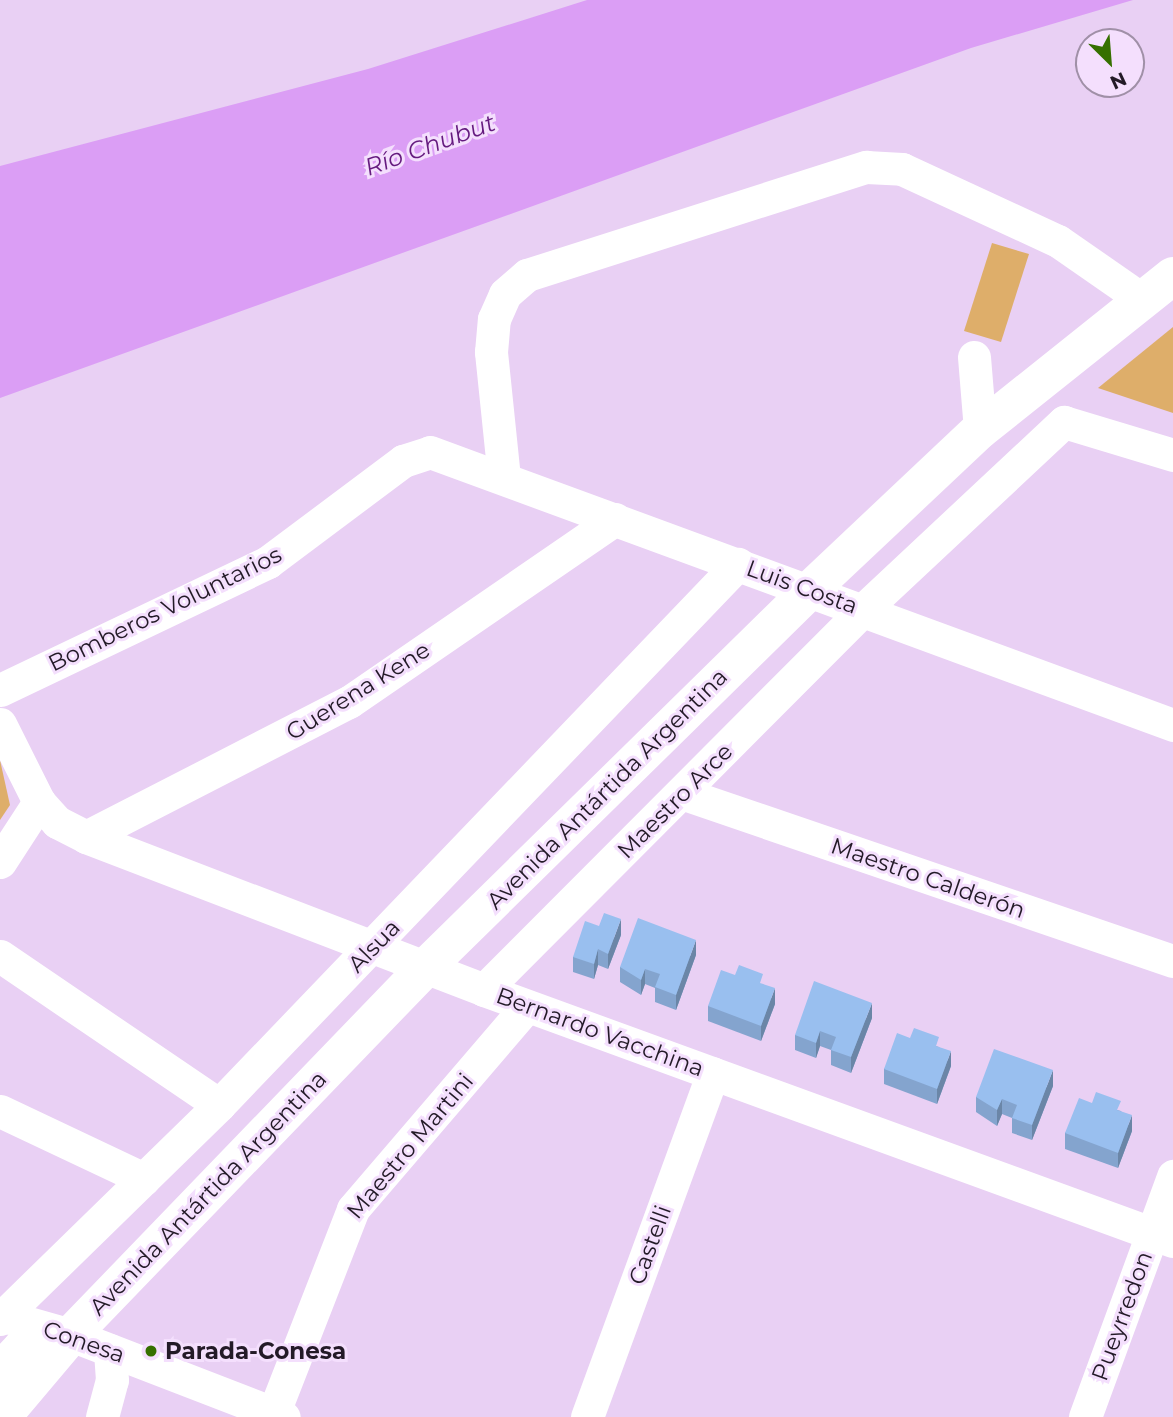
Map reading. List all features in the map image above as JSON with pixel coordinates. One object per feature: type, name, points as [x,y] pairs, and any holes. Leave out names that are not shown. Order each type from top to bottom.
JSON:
[{"type":"main road","name":"Avenida Antártida Argentina","points":[[2,1417],[71,1335],[425,968],[811,589],[980,430],[1173,276]]},
{"type":"main road","name":"Avenida Antártida Argentina","points":[[0,1371],[22,1348],[71,1335]]},
{"type":"street","points":[[504,478],[491,352],[494,319],[505,294],[527,275],[866,167],[902,169],[1058,242],[1143,300]]},
{"type":"street","points":[[974,357],[980,430]]},
{"type":"street","name":"Maestro Arce","points":[[484,990],[684,794],[864,609],[1064,422],[1173,455]]},
{"type":"street","name":"Luis Costa","points":[[430,452],[811,589],[1173,724]]},
{"type":"street","name":"Bomberos Voluntarios","points":[[0,690],[268,562],[403,461],[430,452]]},
{"type":"street","name":"Guerena Kene","points":[[86,837],[349,702],[615,519]]},
{"type":"street","name":"Alsua","points":[[1,1317],[219,1105],[738,564]]},
{"type":"street","points":[[0,724],[39,802],[0,862]]},
{"type":"street","name":"Maestro Calderón","points":[[684,794],[1173,961]]},
{"type":"street","name":"Bernardo Vacchina","points":[[39,802],[57,822],[86,837],[372,948],[1163,1237]]},
{"type":"street","points":[[0,956],[219,1105]]},
{"type":"street","name":"Maestro Martini","points":[[277,1416],[354,1209],[527,1006]]},
{"type":"street","name":"Castelli","points":[[587,1417],[713,1073]]},
{"type":"street","points":[[0,1111],[144,1179]]},
{"type":"street","name":"Pueyrredon","points":[[1085,1417],[1163,1237],[1173,1176]]},
{"type":"street","name":"Conesa","points":[[1,1317],[71,1335],[277,1416]]},
{"type":"street","points":[[102,1417],[112,1380],[110,1350]]},
{"type":"shaded area","points":[[992,243],[1029,254],[1001,342],[964,331]]},
{"type":"shaded area","points":[[1173,327],[1173,413],[1098,388]]},
{"type":"shaded area","points":[[0,760],[10,805],[0,820]]},
{"type":"water","name":"Río Chubut","points":[[587,0],[1133,0],[971,48],[0,398],[0,166],[368,69]]},
{"type":"building","points":[[604,913],[621,919],[608,954],[598,949],[594,964],[573,957],[585,921],[599,926]]},
{"type":"building","points":[[638,918],[696,940],[676,995],[655,987],[660,974],[645,969],[641,980],[620,967]]},
{"type":"building","points":[[739,965],[763,974],[760,983],[775,988],[761,1026],[708,1006],[721,970],[735,975]]},
{"type":"building","points":[[814,981],[872,1003],[851,1057],[831,1050],[836,1037],[820,1031],[816,1043],[795,1035]]},
{"type":"building","points":[[914,1028],[939,1037],[936,1046],[951,1051],[937,1089],[884,1069],[897,1033],[910,1038]]},
{"type":"building","points":[[994,1049],[1053,1070],[1032,1125],[1012,1118],[1017,1105],[1002,1099],[997,1110],[976,1097]]},
{"type":"building","points":[[1096,1092],[1121,1101],[1117,1110],[1132,1115],[1118,1153],[1065,1133],[1079,1098],[1092,1103]]},
{"type":"place","name":"Parada-Conesa","points":[[151,1351]]}]
